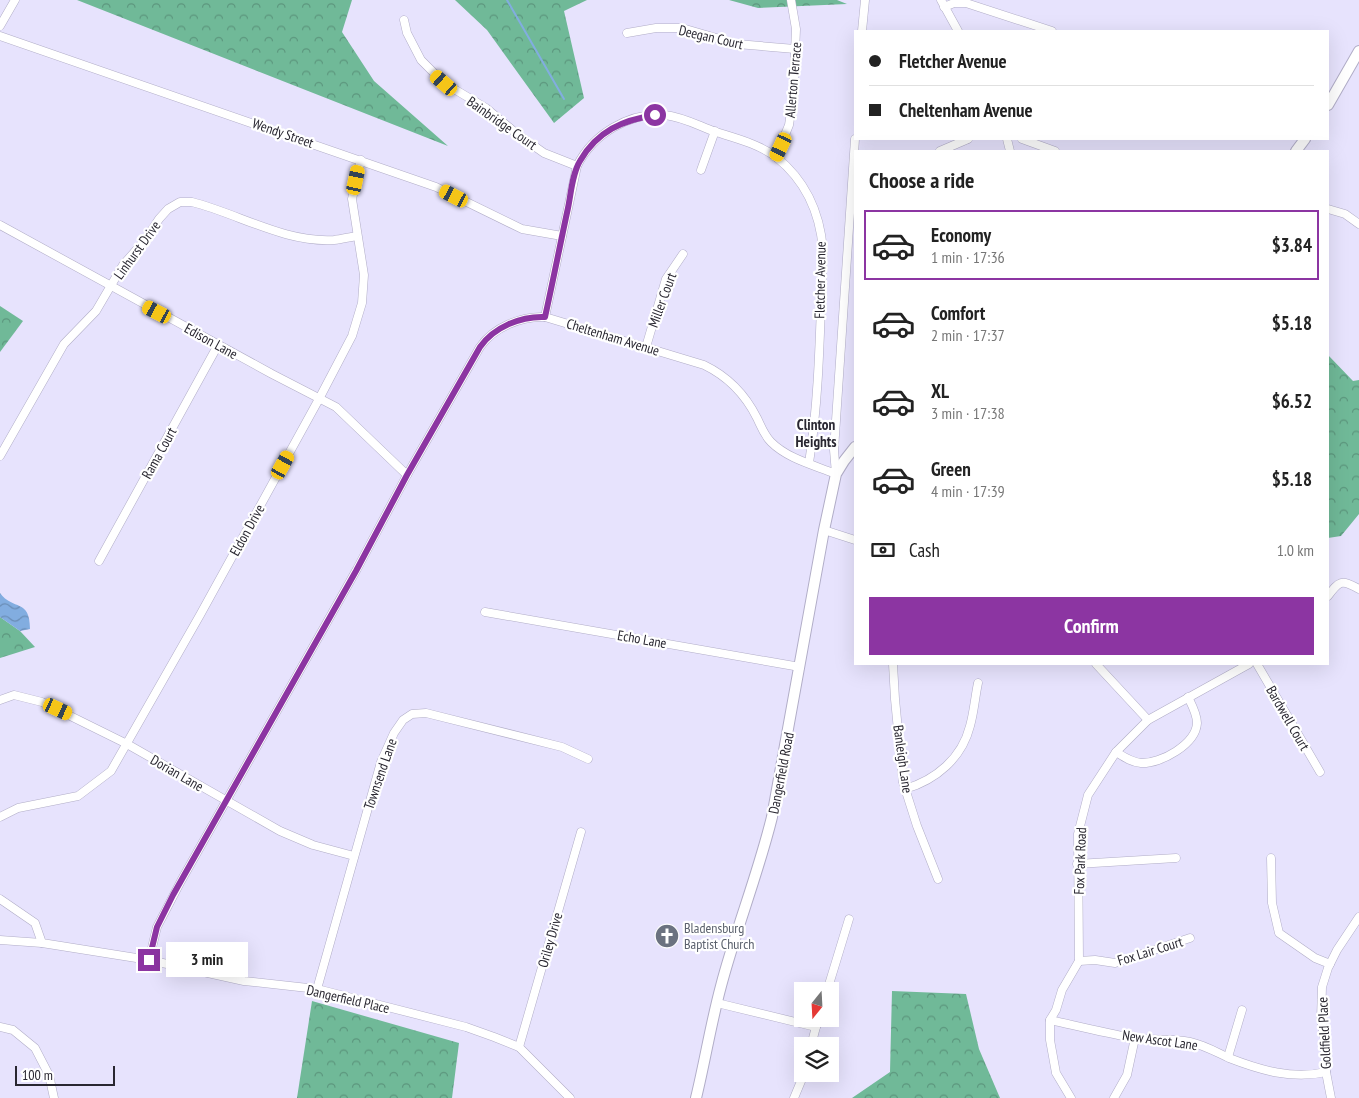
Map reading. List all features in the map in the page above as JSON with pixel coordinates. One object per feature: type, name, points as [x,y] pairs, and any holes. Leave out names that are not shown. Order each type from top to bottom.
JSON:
[{"type":"street","points":[[0,26],[15,0]]},
{"type":"street","name":"Allerton Terrace","points":[[776,157],[785,137],[791,115],[796,29],[791,0]]},
{"type":"street","points":[[862,30],[864,0]]},
{"type":"street","points":[[957,30],[943,3],[966,3],[1049,30]]},
{"type":"street","name":"Bainbridge Court","points":[[404,20],[407,33],[421,60],[444,83],[486,108],[544,153],[577,166]]},
{"type":"street","name":"Deegan Court","points":[[627,33],[656,28],[682,28],[737,44],[795,49]]},
{"type":"street","name":"Wendy Street","points":[[0,36],[436,187],[522,229],[562,236]]},
{"type":"street","points":[[1329,104],[1359,51]]},
{"type":"street","name":"Fletcher Avenue","points":[[577,166],[599,138],[614,126],[631,119],[666,115],[682,118],[751,144],[776,157],[796,178],[806,191],[813,205],[822,235],[823,250],[818,364],[809,463]]},
{"type":"street","points":[[701,170],[715,131]]},
{"type":"street","points":[[942,150],[966,140]]},
{"type":"street","points":[[1025,140],[1052,150]]},
{"type":"street","points":[[836,474],[834,450],[854,154]]},
{"type":"street","name":"Eldon Drive","points":[[0,817],[18,808],[78,796],[111,771],[320,399],[352,336],[360,313],[364,290],[364,274],[352,199],[360,160]]},
{"type":"street","points":[[545,317],[577,166]]},
{"type":"street","name":"Linhurst Drive","points":[[0,456],[64,344],[96,311],[123,265],[146,239],[163,214],[173,205],[180,202],[192,202],[297,236],[335,240],[357,236]]},
{"type":"street","points":[[1329,209],[1359,217]]},
{"type":"street","points":[[1345,214],[1359,224]]},
{"type":"street","name":"Edison Lane","points":[[0,225],[218,345],[336,407],[407,475]]},
{"type":"street","name":"Miller Court","points":[[646,347],[666,279],[683,254]]},
{"type":"street","name":"Cheltenham Avenue","points":[[149,960],[154,935],[162,917],[356,571],[407,475],[485,340],[506,325],[536,317],[545,317],[698,363],[726,377],[739,390],[770,441],[787,454],[836,474]]},
{"type":"street","name":"Rama Court","points":[[99,561],[218,345]]},
{"type":"street","name":"Dangerfield Road","points":[[696,1098],[710,1028],[734,941],[762,855],[772,817],[824,530],[836,474],[854,448]]},
{"type":"street","points":[[824,530],[854,540]]},
{"type":"street","points":[[1329,595],[1336,585],[1342,582],[1346,582],[1359,589]]},
{"type":"street","name":"Echo Lane","points":[[485,612],[800,667]]},
{"type":"street","name":"Banleigh Lane","points":[[893,665],[905,789],[938,879]]},
{"type":"street","points":[[1097,665],[1148,720]]},
{"type":"street","name":"Fox Park Road","points":[[1079,961],[1078,834],[1088,794],[1116,752],[1148,720],[1247,665]]},
{"type":"street","name":"Bardwell Court","points":[[1258,665],[1320,772]]},
{"type":"street","points":[[905,789],[923,783],[939,773],[953,760],[961,749],[970,727],[978,683]]},
{"type":"street","name":"Dorian Lane","points":[[0,700],[14,695],[42,702],[74,716],[300,840],[354,856]]},
{"type":"street","points":[[1116,752],[1134,762],[1151,763],[1184,746],[1194,734],[1197,721],[1188,697]]},
{"type":"street","name":"Townsend Lane","points":[[317,989],[384,753],[403,720],[412,714],[426,713],[562,747],[588,759]]},
{"type":"street","name":"Oriley Drive","points":[[518,1047],[581,832]]},
{"type":"street","points":[[1078,864],[1176,858]]},
{"type":"street","points":[[1270,858],[1272,903],[1279,932],[1315,958],[1330,964]]},
{"type":"street","points":[[0,899],[32,921],[38,928],[42,943]]},
{"type":"street","name":"Goldfield Place","points":[[1331,1098],[1326,1072],[1325,1041],[1320,1010],[1322,987],[1330,964],[1359,916]]},
{"type":"street","points":[[830,982],[849,920]]},
{"type":"street","name":"Fox Lair Court","points":[[1079,961],[1095,960],[1115,963],[1190,938]]},
{"type":"street","name":"Dangerfield Place","points":[[0,940],[42,943],[149,960],[244,981],[317,989],[466,1027],[494,1036],[518,1047],[570,1098]]},
{"type":"street","points":[[1071,1098],[1056,1073],[1050,1040],[1050,1020],[1056,1010],[1062,990],[1079,961]]},
{"type":"street","points":[[717,1003],[794,1018]]},
{"type":"street","points":[[1228,1057],[1242,1010]]},
{"type":"street","name":"New Ascot Lane","points":[[1050,1020],[1135,1038],[1156,1038],[1190,1042],[1218,1051],[1228,1057],[1284,1074],[1312,1075],[1326,1072]]},
{"type":"street","points":[[0,1027],[13,1030],[35,1048],[50,1075],[54,1098]]},
{"type":"street","points":[[1114,1098],[1127,1075],[1135,1038]]},
{"type":"street","points":[[794,1098],[801,1082]]},
{"type":"green space","points":[[77,0],[352,0],[342,32],[374,81],[448,146]]},
{"type":"green space","points":[[455,0],[587,0],[564,11],[584,98],[554,123],[487,30]]},
{"type":"green space","points":[[729,0],[837,0],[847,4],[758,8]]},
{"type":"green space","points":[[0,306],[23,321],[0,352]]},
{"type":"green space","points":[[1329,356],[1353,381],[1359,380],[1359,514],[1341,536],[1329,538]]},
{"type":"green space","points":[[0,617],[20,631],[35,647],[0,658]]},
{"type":"green space","points":[[892,991],[966,994],[979,1049],[1000,1098],[852,1098],[890,1072]]},
{"type":"green space","points":[[312,1001],[459,1043],[452,1098],[297,1098]]},
{"type":"water","points":[[0,593],[10,602],[24,609],[29,619],[30,629],[20,631],[0,617]]},
{"type":"waterway","points":[[507,0],[564,99]]},
{"type":"place","name":"Bladensburg Baptist Church","points":[[667,936]]},
{"type":"district","name":"Clinton Heights","points":[[816,432]]},
{"type":"route","points":[[149,960],[154,935],[173,895],[480,347],[485,340],[506,325],[531,318],[545,317],[570,196],[580,160],[599,138],[614,126],[631,119],[655,115]]}]
